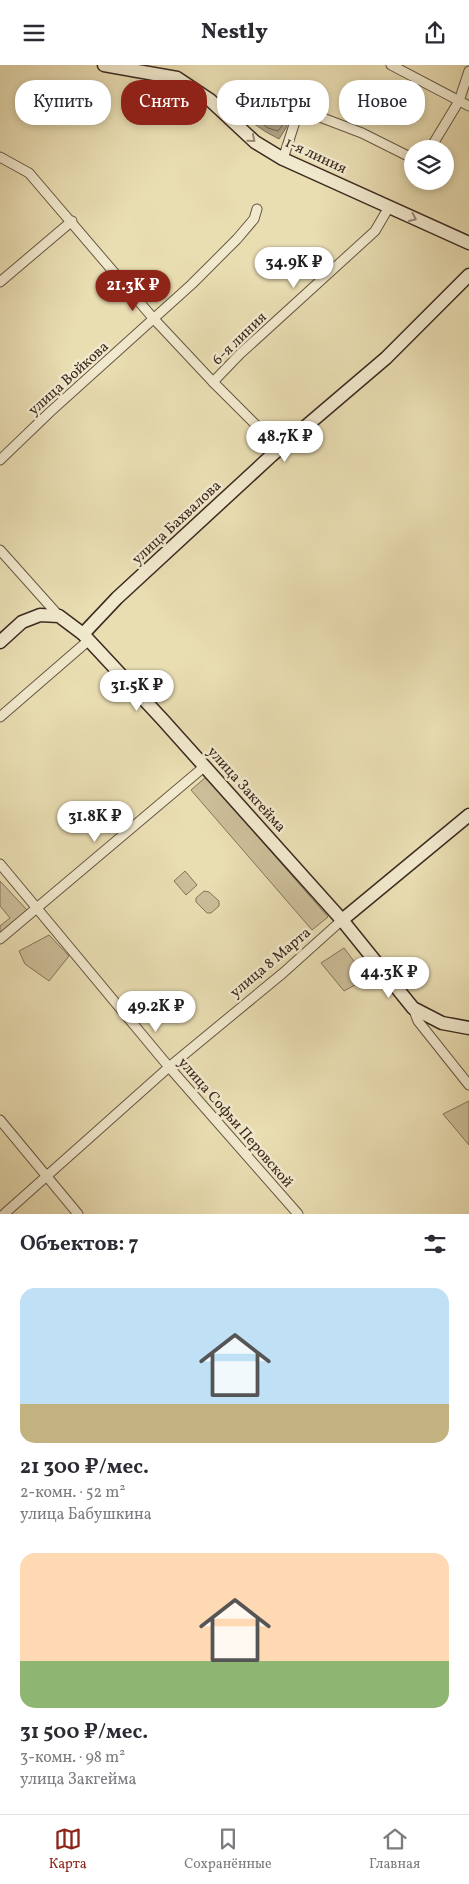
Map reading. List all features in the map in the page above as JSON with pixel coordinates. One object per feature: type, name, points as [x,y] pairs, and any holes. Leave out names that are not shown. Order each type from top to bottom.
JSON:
[{"type":"street","name":"1-я линия","points":[[104,65],[177,78],[210,100],[255,142],[283,159],[469,243]]},
{"type":"street","points":[[391,65],[404,68],[469,106]]},
{"type":"street","points":[[435,140],[459,101],[469,71]]},
{"type":"street","points":[[283,159],[299,109],[362,133],[404,154]]},
{"type":"street","points":[[0,157],[29,173],[153,318],[280,449]]},
{"type":"street","name":"6-я линия","points":[[213,382],[240,354],[376,231],[389,207]]},
{"type":"street","name":"улица Войкова","points":[[0,460],[192,284],[238,239],[254,219],[257,209]]},
{"type":"street","points":[[0,282],[72,221]]},
{"type":"street","name":"улица Бахвалова","points":[[86,637],[117,599],[280,449],[386,357],[469,275]]},
{"type":"street","points":[[0,550],[59,616]]},
{"type":"street","points":[[0,641],[22,622],[40,615],[59,616]]},
{"type":"street","name":"улица Закгейма","points":[[59,616],[86,637],[205,766],[342,920],[413,1008],[418,1021],[469,1085]]},
{"type":"street","points":[[0,717],[86,637]]},
{"type":"street","points":[[0,939],[205,766]]},
{"type":"street","name":"улица 8 Марта","points":[[4,1214],[169,1067],[469,815]]},
{"type":"street","name":"улица Софьи Перовской","points":[[0,864],[169,1067],[298,1214]]},
{"type":"street","name":"улица Закгейма","points":[[413,1008],[442,1023],[469,1028]]},
{"type":"street","points":[[0,1120],[78,1214]]},
{"type":"shaded area","points":[[206,777],[328,917],[312,930],[191,790]]},
{"type":"shaded area","points":[[185,871],[197,885],[186,895],[174,881]]},
{"type":"shaded area","points":[[0,881],[27,910],[0,933],[0,926],[10,918],[0,906]]},
{"type":"shaded area","points":[[204,891],[209,892],[219,901],[219,906],[211,913],[207,913],[196,902],[196,898]]},
{"type":"shaded area","points":[[49,935],[69,956],[49,981],[25,964],[19,951]]},
{"type":"shaded area","points":[[344,948],[369,981],[367,985],[355,985],[344,991],[321,963]]},
{"type":"shaded area","points":[[469,1101],[469,1145],[443,1114]]},
{"type":"water","points":[[256,125],[287,125],[279,139]]}]
